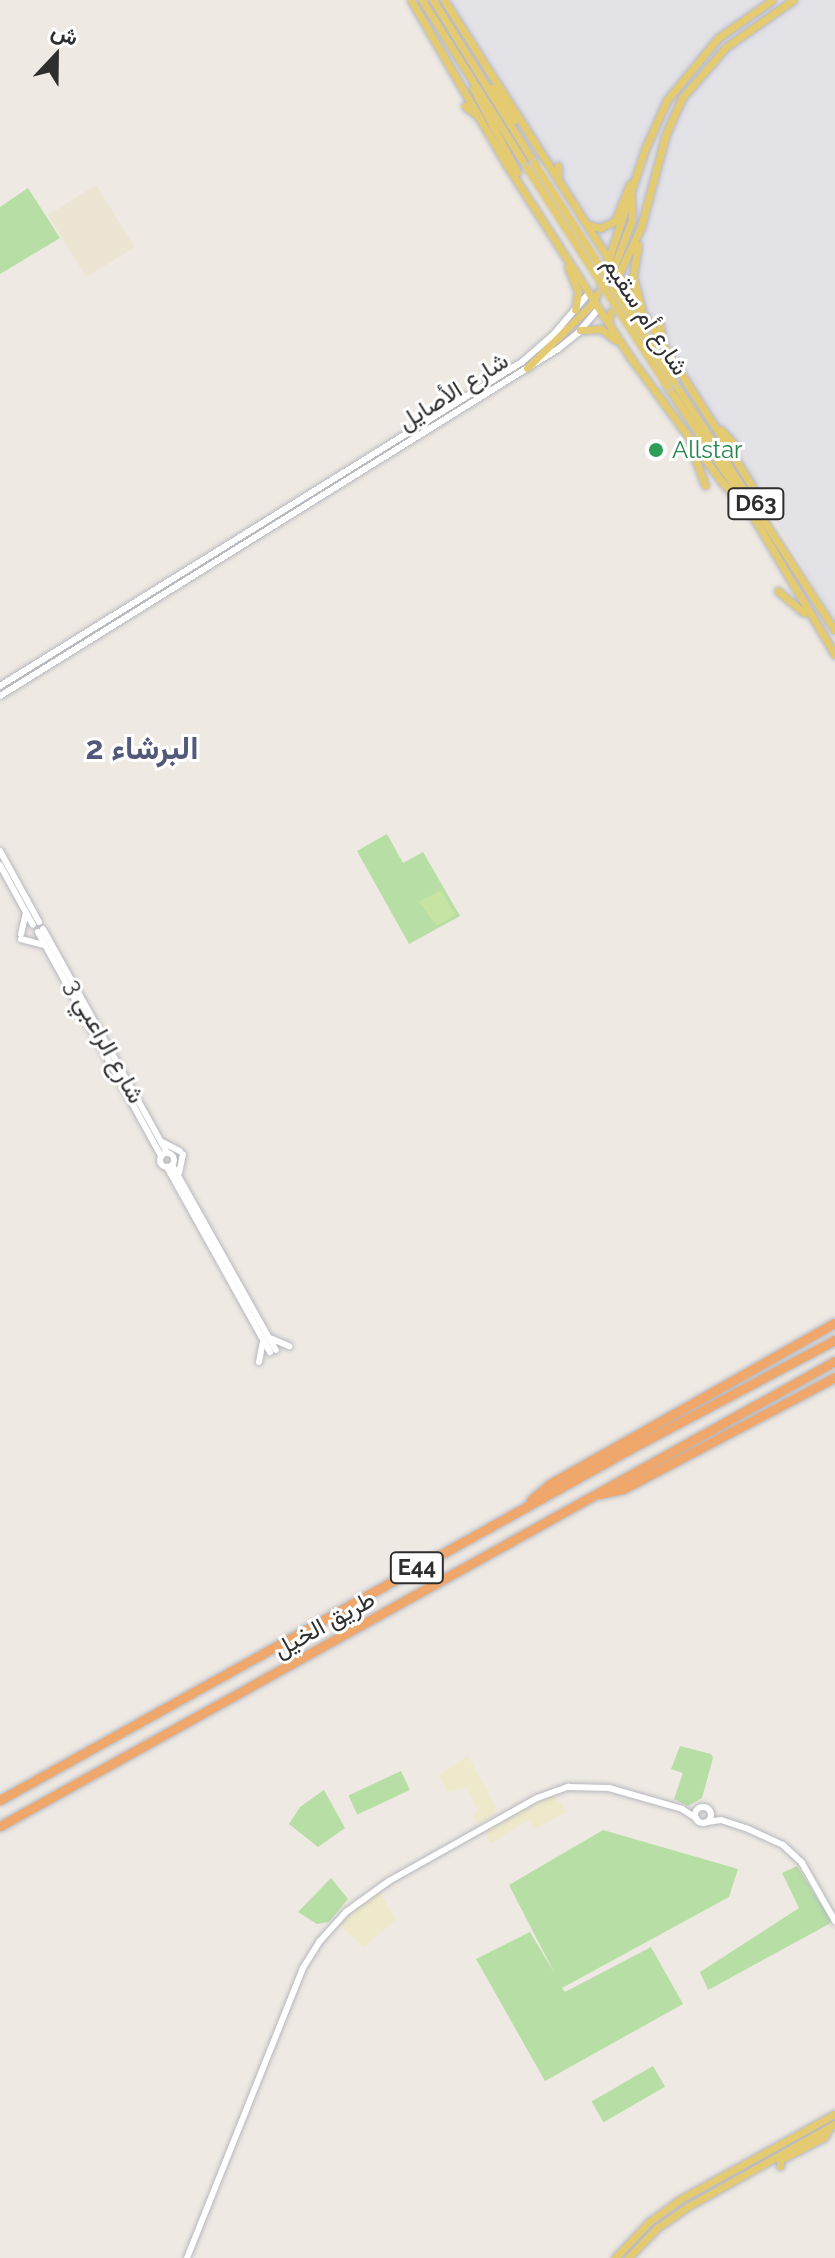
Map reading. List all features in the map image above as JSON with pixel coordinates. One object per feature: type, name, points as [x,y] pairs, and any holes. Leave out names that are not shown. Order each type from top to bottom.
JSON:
[{"type":"highway","points":[[526,1507],[550,1484],[835,1323]]},
{"type":"highway","name":"طريق الخيل","points":[[0,1800],[526,1507],[835,1340]]},
{"type":"highway","name":"طريق الخيل","points":[[0,1826],[835,1361]]},
{"type":"highway","points":[[598,1494],[623,1489],[835,1380]]},
{"type":"main road","points":[[411,0],[523,188],[630,357],[726,488],[750,514]]},
{"type":"main road","name":"شارع أم سقيم","points":[[422,0],[474,75],[670,383],[835,655]]},
{"type":"main road","name":"شارع أم سقيم","points":[[433,0],[474,75]]},
{"type":"main road","points":[[444,0],[752,486],[757,505]]},
{"type":"main road","points":[[750,13],[758,0]]},
{"type":"main road","points":[[582,220],[600,228],[615,221],[660,114],[685,75],[718,38],[772,0]]},
{"type":"main road","name":"شارع الأصايل","points":[[594,300],[616,273],[641,227],[666,134],[682,98],[717,54],[793,0]]},
{"type":"main road","points":[[773,12],[784,12]]},
{"type":"main road","points":[[474,75],[479,102],[523,188]]},
{"type":"main road","points":[[474,75],[540,155]]},
{"type":"main road","points":[[465,106],[482,119]]},
{"type":"main road","points":[[527,368],[566,333],[594,300],[641,160]]},
{"type":"main road","points":[[558,166],[558,183]]},
{"type":"main road","points":[[616,273],[632,220],[631,196]]},
{"type":"main road","points":[[641,227],[633,277],[646,320]]},
{"type":"main road","points":[[563,250],[578,292],[575,310]]},
{"type":"main road","points":[[608,322],[611,312],[624,301],[646,320]]},
{"type":"main road","points":[[659,322],[663,346]]},
{"type":"main road","points":[[580,330],[604,330],[630,357]]},
{"type":"main road","name":"شارع أم سقيم","points":[[670,383],[757,505],[835,630]]},
{"type":"main road","points":[[712,422],[733,443]]},
{"type":"main road","points":[[680,425],[698,459],[705,485]]},
{"type":"main road","points":[[778,591],[796,603],[819,630]]},
{"type":"main road","points":[[615,2258],[649,2222],[679,2200],[835,2114]]},
{"type":"main road","points":[[780,2166],[780,2160],[824,2137],[832,2126]]},
{"type":"main road","points":[[628,2258],[657,2228],[687,2207],[832,2126]]},
{"type":"street","name":"شارع الأصايل","points":[[0,686],[535,352],[575,310],[594,300]]},
{"type":"street","name":"شارع الأصايل","points":[[0,696],[527,368],[580,330],[594,300]]},
{"type":"street","points":[[372,465],[382,466]]},
{"type":"street","points":[[309,509],[315,500]]},
{"type":"street","name":"شارع الراعبي 3","points":[[0,851],[38,927],[160,1140],[164,1155]]},
{"type":"street","name":"شارع الراعبي 3","points":[[0,865],[38,927],[45,946],[164,1155]]},
{"type":"street","points":[[25,910],[21,936],[45,946]]},
{"type":"street","points":[[160,1140],[181,1152],[179,1176]]},
{"type":"street","points":[[170,1166],[174,1158],[164,1155],[161,1163],[170,1166],[179,1176],[265,1337],[289,1346]]},
{"type":"street","points":[[170,1166],[273,1351]]},
{"type":"street","points":[[259,1362],[265,1337]]},
{"type":"street","points":[[187,2258],[300,1976],[320,1941],[346,1912],[389,1881],[552,1792],[601,1786],[682,1809],[707,1822],[721,1820]]},
{"type":"street","points":[[696,1818],[698,1808]]},
{"type":"street","points":[[682,1809],[698,1808],[710,1812],[721,1820],[772,1838],[793,1853],[809,1874],[835,1921]]},
{"type":"street","points":[[707,1822],[710,1812]]},
{"type":"shaded area","points":[[449,0],[835,0],[835,621],[741,463]]},
{"type":"shaded area","points":[[96,185],[135,247],[86,277],[48,215]]},
{"type":"green space","points":[[28,188],[60,238],[0,274],[0,207]]},
{"type":"green space","points":[[387,834],[403,863],[423,852],[460,916],[409,944],[357,851]]},
{"type":"green space","points":[[441,890],[455,915],[437,926],[419,902]]},
{"type":"green space","points":[[680,1746],[711,1754],[713,1758],[702,1798],[688,1806],[674,1799],[683,1773],[671,1769]]},
{"type":"green space","points":[[401,1771],[410,1790],[357,1815],[348,1796]]},
{"type":"green space","points":[[324,1790],[345,1828],[318,1847],[289,1824],[300,1807]]},
{"type":"green space","points":[[603,1830],[738,1869],[729,1897],[562,1988],[565,1992],[651,1947],[683,2004],[545,2081],[476,1959],[530,1932],[555,1974],[509,1885]]},
{"type":"green space","points":[[797,1866],[831,1920],[829,1924],[708,1990],[700,1972],[799,1908],[782,1873]]},
{"type":"green space","points":[[331,1878],[348,1899],[329,1922],[317,1924],[298,1912]]},
{"type":"green space","points":[[653,2066],[665,2087],[604,2122],[592,2102]]},
{"type":"sand","points":[[468,1756],[495,1806],[495,1814],[478,1824],[472,1817],[478,1811],[467,1787],[447,1792],[439,1775]]},
{"type":"sand","points":[[554,1793],[557,1803],[561,1802],[566,1812],[535,1829],[528,1820],[491,1844],[485,1830]]},
{"type":"sand","points":[[378,1890],[396,1920],[363,1947],[339,1924]]},
{"type":"place","name":"Allstar","points":[[656,450]]},
{"type":"district","name":"البرشاء 2","points":[[142,748]]}]
